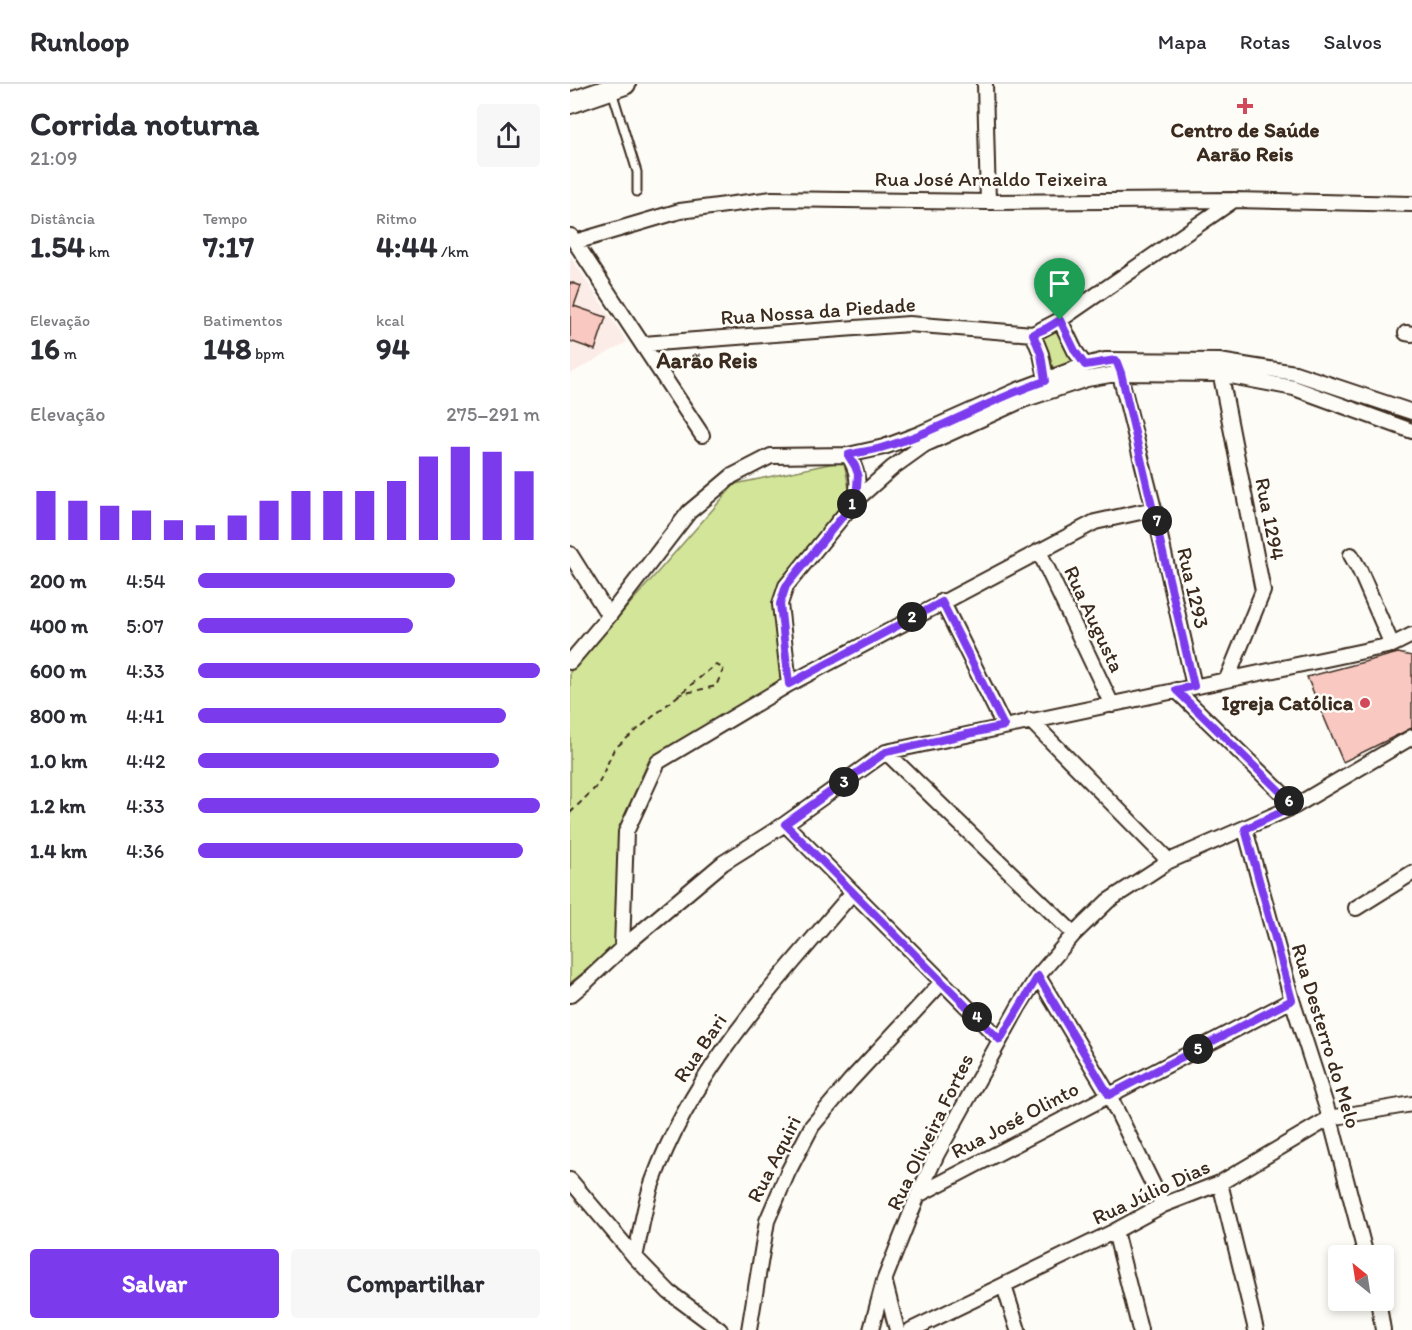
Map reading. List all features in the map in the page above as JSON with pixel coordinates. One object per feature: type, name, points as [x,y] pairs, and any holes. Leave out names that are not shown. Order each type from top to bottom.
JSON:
[{"type":"main road","points":[[570,103],[618,86]]},
{"type":"street","points":[[985,84],[988,202]]},
{"type":"street","name":"Rua José Arnaldo Teixeira","points":[[573,238],[680,211],[772,199],[988,202],[1234,200],[1412,204]]},
{"type":"street","points":[[1047,386],[1041,354],[1033,334],[1060,320],[1234,200]]},
{"type":"street","points":[[573,238],[702,435]]},
{"type":"street","points":[[1060,320],[1075,351],[1085,365]]},
{"type":"street","name":"Rua Nossa da Piedade","points":[[643,344],[909,324],[1033,334]]},
{"type":"street","points":[[789,684],[780,604],[786,586],[856,500],[863,485],[924,445],[1023,400],[1085,365],[1220,368],[1295,373],[1412,412]]},
{"type":"street","points":[[570,662],[609,616],[689,512],[732,476],[771,456],[848,455],[893,444],[1018,390],[1087,379],[1118,367]]},
{"type":"street","name":"Rua 1293","points":[[1118,367],[1154,509],[1194,686]]},
{"type":"street","points":[[1220,368],[1294,388],[1412,430]]},
{"type":"street","name":"Rua 1294","points":[[1220,368],[1263,591],[1227,679]]},
{"type":"street","points":[[848,455],[863,485]]},
{"type":"street","points":[[622,948],[626,832],[658,762],[789,684],[1039,550],[1095,522],[1154,509]]},
{"type":"street","name":"Rua Augusta","points":[[1039,550],[1112,705]]},
{"type":"street","points":[[570,554],[609,616]]},
{"type":"street","points":[[1352,555],[1392,645]]},
{"type":"street","points":[[942,602],[1004,726]]},
{"type":"street","points":[[570,995],[723,863],[785,824],[886,752],[1392,645],[1412,635]]},
{"type":"street","points":[[1176,690],[1295,806]]},
{"type":"street","points":[[1030,720],[1169,861]]},
{"type":"street","name":"Rua Oliveira Fortes","points":[[871,1330],[884,1281],[937,1154],[1038,976],[1074,934],[1108,901],[1169,861],[1295,806],[1412,737]]},
{"type":"street","points":[[886,752],[1074,934]]},
{"type":"street","points":[[785,824],[1000,1040]]},
{"type":"street","name":"Rua Desterro do Melo","points":[[1245,829],[1292,1000],[1330,1118],[1363,1245]]},
{"type":"street","points":[[1356,908],[1412,873]]},
{"type":"street","name":"Rua Bari","points":[[635,1257],[652,1182],[675,1130],[701,1081],[746,1018],[853,892]]},
{"type":"street","points":[[1038,976],[1109,1095],[1163,1205]]},
{"type":"street","name":"Rua Aquiri","points":[[748,1330],[767,1221],[788,1172],[812,1126],[850,1081],[942,982]]},
{"type":"street","name":"Rua José Olinto","points":[[918,1195],[1292,1000]]},
{"type":"street","name":"Rua Júlio Dias","points":[[911,1330],[1115,1231],[1163,1205],[1220,1183],[1330,1118],[1412,1104]]},
{"type":"street","points":[[570,1180],[635,1257],[669,1292],[720,1330]]},
{"type":"street","points":[[1220,1183],[1256,1330]]},
{"type":"street","points":[[1115,1231],[1140,1330]]},
{"type":"street","points":[[884,1281],[897,1330]]},
{"type":"street","points":[[1004,1286],[1018,1330]]},
{"type":"street","points":[[1380,1311],[1383,1330]]},
{"type":"lane","points":[[618,86],[637,172],[637,192]]},
{"type":"path","points":[[570,813],[598,785],[614,749],[677,695],[715,665],[724,668],[716,686],[677,695]]},
{"type":"shaded area","points":[[570,256],[627,342],[570,374]]},
{"type":"green space","points":[[1052,323],[1077,365],[1055,371],[1034,328]]},
{"type":"green space","points":[[844,461],[850,494],[831,523],[778,590],[781,683],[649,760],[619,828],[615,947],[570,983],[570,672],[735,484]]},
{"type":"building","points":[[570,282],[581,286],[574,306],[606,317],[595,350],[570,341]]},
{"type":"building","name":"Igreja Católica","points":[[1398,653],[1412,656],[1412,728],[1343,762],[1307,677]]},
{"type":"place","name":"Centro de Saúde Aarão Reis","points":[[1245,106]]},
{"type":"place","name":"Igreja Católica","points":[[1365,703]]},
{"type":"district","name":"Aarão Reis","points":[[707,360]]},
{"type":"route","points":[[1060,320],[1066,335],[1085,365],[1116,360],[1121,373],[1194,686],[1176,690],[1295,806],[1245,829],[1292,1000],[1109,1095],[1038,976],[1000,1040],[785,824],[886,752],[1004,726],[942,602],[789,684],[780,604],[786,586],[856,500],[858,474],[848,455],[884,447],[919,434],[1018,390],[1045,381],[1041,354],[1033,334],[1060,320]]}]
